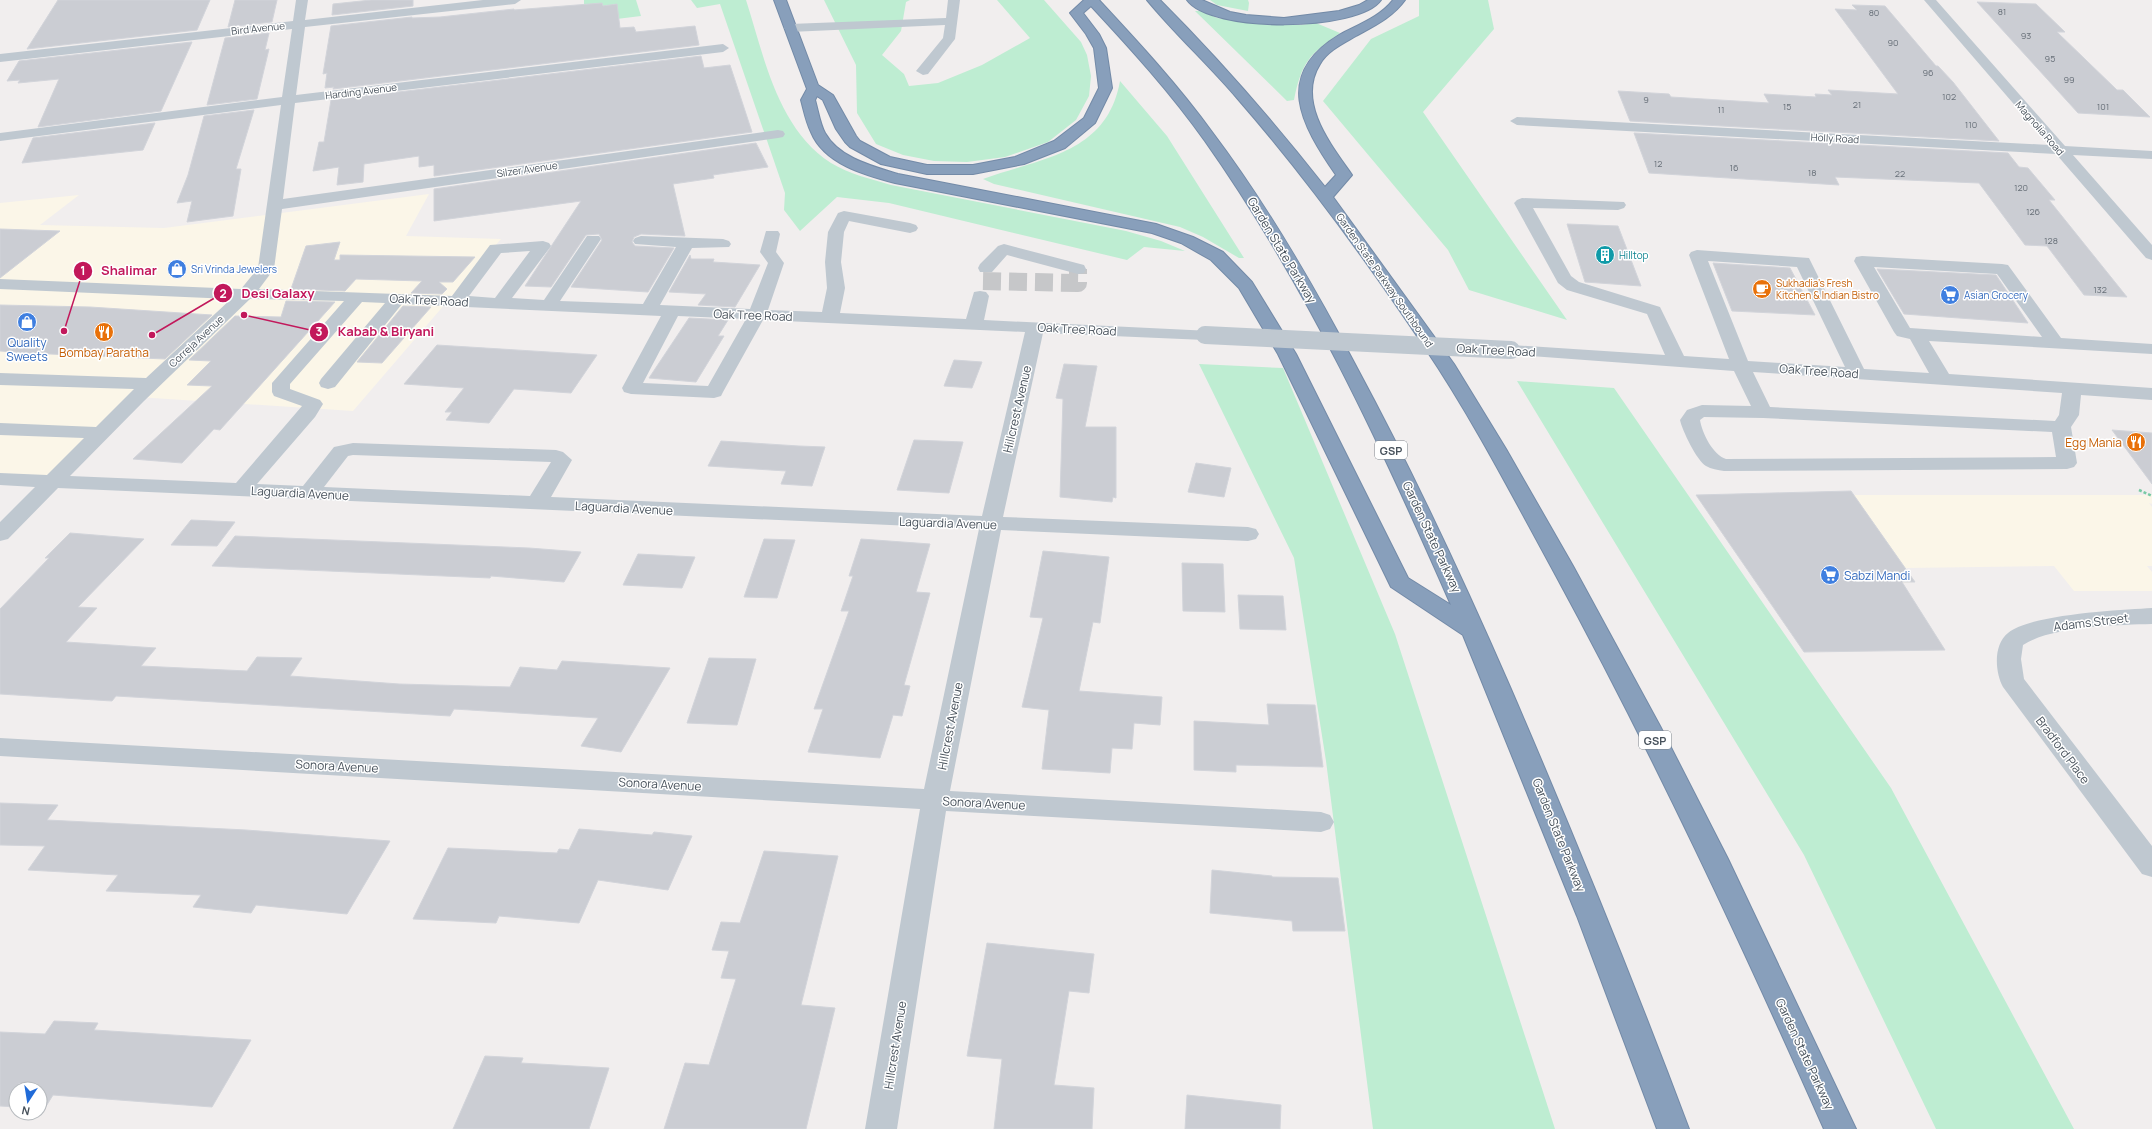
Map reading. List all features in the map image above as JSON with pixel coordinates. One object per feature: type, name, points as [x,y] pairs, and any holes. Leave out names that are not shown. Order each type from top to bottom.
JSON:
[{"type":"highway","points":[[780,0],[814,89],[829,98],[845,132],[854,143],[869,154],[891,162],[917,168],[961,170],[992,167],[1025,159],[1053,148],[1073,136],[1093,117],[1101,103],[1106,80],[1102,56],[1092,33],[1076,13],[1092,0]]},
{"type":"highway","name":"Garden State Parkway","points":[[1092,0],[1152,65],[1202,128],[1230,167],[1280,243],[1374,415],[1439,550],[1556,826],[1673,1129]]},
{"type":"highway","points":[[1153,0],[1207,54],[1246,98],[1325,196],[1344,175],[1324,147],[1309,114],[1306,86],[1310,70],[1324,52],[1387,12],[1399,0]]},
{"type":"highway","points":[[1193,0],[1206,7],[1228,15],[1256,20],[1287,21],[1318,19],[1343,14],[1365,7],[1375,0]]},
{"type":"highway","points":[[814,89],[808,100],[818,133],[834,152],[852,164],[895,178],[1156,229],[1202,248],[1222,260],[1236,274],[1250,292],[1287,354],[1399,582],[1474,631]]},
{"type":"highway","name":"Garden State Parkway Southbound","points":[[1325,196],[1445,364]]},
{"type":"highway","name":"Garden State Parkway","points":[[1445,364],[1542,530],[1631,693],[1740,912],[1840,1129]]},
{"type":"street","name":"Correja Avenue","points":[[0,534],[100,433],[246,294],[266,269],[276,205],[288,100],[302,0]]},
{"type":"street","name":"Bird Avenue","points":[[0,58],[515,0]]},
{"type":"street","points":[[923,71],[949,39],[954,0]]},
{"type":"street","name":"Magnolia Road","points":[[1930,0],[2152,255]]},
{"type":"street","points":[[790,28],[952,21]]},
{"type":"street","name":"Harding Avenue","points":[[0,137],[288,100],[723,48]]},
{"type":"street","name":"Holly Road","points":[[1517,121],[2152,155]]},
{"type":"street","name":"Silzer Avenue","points":[[276,205],[778,134]]},
{"type":"street","points":[[1618,205],[1522,203],[1564,279],[1573,286],[1654,311],[1677,362]]},
{"type":"street","points":[[830,318],[836,288],[833,262],[836,232],[844,216],[862,218],[910,228]]},
{"type":"street","points":[[672,311],[631,388],[714,392],[757,315],[776,263],[768,252],[772,234]]},
{"type":"street","points":[[548,306],[593,238]]},
{"type":"street","points":[[641,241],[723,244]]},
{"type":"street","points":[[649,310],[687,242]]},
{"type":"street","points":[[456,302],[496,248],[543,246],[499,304]]},
{"type":"street","points":[[986,268],[1004,249],[1078,269]]},
{"type":"street","points":[[1763,412],[1741,366],[1697,255],[1803,262],[1857,374]]},
{"type":"street","points":[[2056,344],[2002,269],[1862,261],[1902,332],[1916,335],[2056,344],[2152,349]]},
{"type":"street","name":"Oak Tree Road","points":[[0,284],[246,294],[300,294],[1511,350],[2152,394]]},
{"type":"street","points":[[974,324],[980,296]]},
{"type":"street","points":[[241,490],[308,413],[313,404],[281,392],[281,383],[357,297]]},
{"type":"street","points":[[328,383],[397,299]]},
{"type":"street","name":"Hillcrest Avenue","points":[[881,1129],[935,800],[991,524],[1036,327]]},
{"type":"street","points":[[1916,335],[1942,379]]},
{"type":"street","points":[[0,379],[151,384]]},
{"type":"street","points":[[2061,426],[1763,412],[1702,411],[1694,414],[1690,420],[1692,430],[1712,461],[1724,466],[2067,463],[2061,426],[2069,415],[2072,389]]},
{"type":"street","points":[[0,429],[100,433]]},
{"type":"street","points":[[308,494],[341,451],[352,449],[556,456],[562,460],[536,504]]},
{"type":"street","name":"Laguardia Avenue","points":[[0,479],[308,494],[1248,534]]},
{"type":"street","name":"Adams Street","points":[[2030,630],[2062,625],[2152,616]]},
{"type":"street","name":"Bradford Place","points":[[2030,630],[2015,639],[2008,654],[2012,681],[2152,866]]},
{"type":"street","name":"Sonora Avenue","points":[[0,747],[1321,822]]},
{"type":"path","points":[[2139,490],[2152,496]]},
{"type":"shaded area","points":[[429,194],[406,236],[501,239],[353,411],[137,397],[54,481],[0,479],[0,203],[79,195],[40,225],[164,228]]},
{"type":"shaded area","points":[[1696,495],[2152,495],[2152,504],[2149,503],[2152,507],[2152,566],[2147,566],[2152,572],[2152,591],[2074,591],[2054,566],[1906,568],[1914,582],[1902,583],[1945,650],[1804,652]]},
{"type":"green space","points":[[584,0],[636,0],[641,16],[584,23]]},
{"type":"green space","points":[[691,0],[746,0],[767,67],[785,111],[797,131],[813,148],[838,167],[860,176],[891,185],[1126,231],[1161,241],[1185,251],[1144,247],[1127,260],[889,203],[837,197],[800,231],[784,210],[785,193],[720,4],[697,8]]},
{"type":"green space","points":[[824,0],[910,0],[906,2],[901,31],[882,55],[904,74],[909,86],[938,83],[982,65],[1030,38],[997,0],[1044,0],[1081,42],[1087,55],[1091,76],[1089,96],[1076,120],[1048,142],[1005,157],[967,162],[934,161],[903,155],[876,144],[857,113],[856,65]]},
{"type":"green space","points":[[1210,0],[1248,0],[1248,11],[1217,5]]},
{"type":"green space","points":[[1419,0],[1488,0],[1494,29],[1423,112],[1567,320],[1469,290],[1448,250],[1323,101],[1371,39],[1419,16]]},
{"type":"green space","points":[[1195,11],[1201,11],[1217,18],[1259,24],[1300,25],[1316,23],[1340,33],[1321,47],[1308,60],[1300,76],[1294,100],[1287,101]]},
{"type":"green space","points":[[1120,81],[1167,136],[1244,258],[1239,258],[1203,237],[1180,227],[994,184],[983,179],[1048,158],[1068,150],[1086,139],[1101,124],[1113,105]]},
{"type":"green space","points":[[1199,364],[1283,368],[1395,634],[1555,1129],[1373,1129],[1326,761],[1294,558]]},
{"type":"green space","points":[[1517,381],[1614,388],[1891,788],[2074,1129],[1936,1129],[1804,855]]},
{"type":"building","points":[[58,0],[210,0],[197,30],[27,49]]},
{"type":"building","points":[[235,0],[277,0],[272,22],[228,27]]},
{"type":"building","points":[[371,0],[413,0],[413,6],[332,15],[333,4]]},
{"type":"building","points":[[1977,2],[2036,4],[2065,32],[2057,32],[2117,90],[2123,90],[2150,117],[2078,113]]},
{"type":"building","points":[[602,3],[603,6],[617,4],[620,28],[634,27],[636,32],[695,26],[699,45],[333,89],[334,87],[325,88],[327,73],[323,74],[331,26],[412,17],[440,17],[514,9]]},
{"type":"building","points":[[1852,5],[1885,6],[1936,66],[1938,66],[1953,82],[1999,141],[1630,121],[1618,91],[1669,94],[1671,97],[1769,103],[1764,94],[1816,97],[1815,94],[1832,95],[1828,90],[1898,94],[1835,9],[1857,10]]},
{"type":"building","points":[[269,33],[265,50],[269,49],[257,99],[207,105],[225,38]]},
{"type":"building","points":[[192,42],[161,111],[38,127],[59,79],[18,83],[20,80],[7,81],[19,61]]},
{"type":"building","points":[[701,56],[704,68],[730,65],[752,132],[434,176],[434,165],[419,167],[419,156],[364,164],[363,182],[337,185],[339,167],[313,171],[319,142],[324,142],[331,100]]},
{"type":"building","points":[[254,110],[236,169],[241,169],[233,216],[187,222],[192,201],[177,203],[188,175],[204,116]]},
{"type":"building","points":[[155,123],[143,150],[22,163],[33,138]]},
{"type":"building","points":[[1634,133],[2008,153],[2019,167],[2028,168],[2055,200],[2049,200],[2127,297],[2084,295],[2047,246],[2025,245],[1979,183],[1835,177],[1839,185],[1649,173]]},
{"type":"building","points":[[756,143],[768,167],[713,175],[714,178],[673,184],[685,236],[641,234],[634,237],[632,242],[635,246],[674,248],[648,292],[571,287],[602,240],[599,234],[586,235],[551,287],[525,286],[581,201],[434,221],[434,189]]},
{"type":"building","name":"Hilltop","points":[[1567,224],[1618,226],[1641,286],[1585,282]]},
{"type":"building","points":[[0,229],[60,231],[0,278]]},
{"type":"building","points":[[340,242],[334,260],[340,260],[340,255],[475,257],[453,282],[439,282],[447,289],[442,294],[411,293],[422,281],[356,279],[345,291],[291,289],[306,246]]},
{"type":"building","points":[[690,255],[691,259],[714,259],[713,262],[760,265],[735,307],[698,305],[706,294],[669,292]]},
{"type":"building","name":"Sukhadia's Fresh Kitchen & Indian Bistro","points":[[1713,263],[1790,268],[1815,315],[1732,311]]},
{"type":"building","name":"Asian Grocery","points":[[1877,269],[1996,275],[2028,323],[1904,314]]},
{"type":"building","points":[[286,301],[335,302],[220,430],[214,429],[182,463],[133,459],[212,386],[187,385],[211,361],[189,360],[235,316],[281,317]]},
{"type":"building","points":[[0,305],[90,307],[212,315],[165,359],[27,353],[0,351]]},
{"type":"building","points":[[403,306],[431,307],[382,363],[357,362]]},
{"type":"building","points":[[689,318],[728,320],[718,336],[724,336],[696,382],[649,378]]},
{"type":"building","points":[[437,345],[597,355],[571,393],[514,389],[489,423],[446,420],[452,412],[445,412],[464,388],[404,384]]},
{"type":"building","points":[[954,360],[982,362],[972,388],[944,386]]},
{"type":"building","points":[[1064,364],[1097,366],[1085,427],[1116,427],[1116,498],[1113,497],[1112,502],[1060,497],[1063,399],[1056,398]]},
{"type":"building","name":"Egg Mania","points":[[2112,430],[2152,433],[2152,484]]},
{"type":"building","points":[[914,440],[963,442],[949,493],[897,490]]},
{"type":"building","points":[[721,441],[825,447],[812,486],[781,484],[786,471],[708,466]]},
{"type":"building","points":[[1196,463],[1231,468],[1224,497],[1188,492]]},
{"type":"building","name":"Sabzi Mandi","points":[[1851,491],[1915,582],[1902,582],[1945,650],[1804,652],[1696,495]]},
{"type":"building","points":[[191,520],[235,522],[217,546],[171,545]]},
{"type":"building","points":[[70,533],[144,539],[78,607],[97,608],[66,642],[156,648],[141,666],[247,671],[257,657],[302,658],[290,676],[399,684],[510,687],[520,667],[557,670],[562,661],[670,668],[621,752],[581,746],[598,718],[454,709],[450,716],[116,696],[112,701],[0,694],[0,609],[49,558],[45,558]]},
{"type":"building","points":[[235,536],[529,548],[581,552],[564,582],[491,576],[490,578],[212,566]]},
{"type":"building","points":[[764,539],[795,540],[777,598],[744,597]]},
{"type":"building","points":[[861,539],[930,544],[916,592],[930,593],[904,685],[910,686],[902,716],[893,715],[880,758],[808,752],[823,709],[814,709],[849,611],[841,611],[853,576],[849,576]]},
{"type":"building","points":[[1043,551],[1109,557],[1100,623],[1093,622],[1079,691],[1162,697],[1160,725],[1134,723],[1132,749],[1112,748],[1110,773],[1042,769],[1049,710],[1022,707],[1043,618],[1030,617]]},
{"type":"building","points":[[638,554],[695,557],[682,588],[623,585]]},
{"type":"building","points":[[1182,563],[1223,564],[1225,612],[1183,611]]},
{"type":"building","points":[[1238,595],[1283,596],[1286,630],[1240,629]]},
{"type":"building","points":[[709,658],[756,659],[737,725],[687,723]]},
{"type":"building","points":[[1267,704],[1315,705],[1323,767],[1236,765],[1236,772],[1194,770],[1194,721],[1269,725]]},
{"type":"building","points":[[0,803],[58,805],[47,820],[246,830],[390,841],[347,914],[256,905],[251,913],[193,907],[201,895],[106,891],[118,875],[28,870],[45,846],[0,845]]},
{"type":"building","points":[[579,829],[652,835],[654,832],[692,836],[668,890],[598,880],[579,923],[499,916],[496,923],[413,919],[448,848],[557,853],[559,849],[569,850]]},
{"type":"building","points":[[764,851],[838,856],[801,1005],[835,1008],[806,1129],[664,1129],[685,1063],[709,1065],[736,979],[721,978],[729,951],[712,950],[721,922],[740,923]]},
{"type":"building","points":[[1212,870],[1272,877],[1338,878],[1345,931],[1293,931],[1292,921],[1210,913]]},
{"type":"building","points":[[987,943],[1094,954],[1089,993],[1069,991],[1054,1085],[1094,1088],[1092,1129],[994,1129],[1002,1059],[967,1056]]},
{"type":"building","points":[[54,1021],[98,1023],[94,1030],[251,1040],[212,1107],[53,1095],[48,1103],[48,1081],[8,1081],[8,1106],[0,1106],[0,1032],[45,1034]]},
{"type":"building","points":[[485,1056],[523,1058],[521,1063],[609,1068],[589,1129],[453,1129]]},
{"type":"building","points":[[1187,1095],[1281,1105],[1280,1129],[1185,1129]]},
{"type":"tunnel","points":[[983,281],[1078,283],[1078,269]]},
{"type":"place","name":"Hilltop","points":[[1605,255]]},
{"type":"place","name":"Sri Vrinda Jewelers","points":[[177,269]]},
{"type":"place","name":"Sukhadia's Fresh Kitchen & Indian Bistro","points":[[1762,289]]},
{"type":"place","name":"Asian Grocery","points":[[1950,295]]},
{"type":"place","name":"Kabab & Biryani","points":[[244,315]]},
{"type":"place","name":"Quality Sweets","points":[[27,322]]},
{"type":"place","name":"Shalimar","points":[[64,331]]},
{"type":"place","name":"Bombay Paratha","points":[[104,332]]},
{"type":"place","name":"Desi Galaxy","points":[[152,335]]},
{"type":"place","name":"Egg Mania","points":[[2136,442]]},
{"type":"place","name":"Sabzi Mandi","points":[[1830,575]]}]
